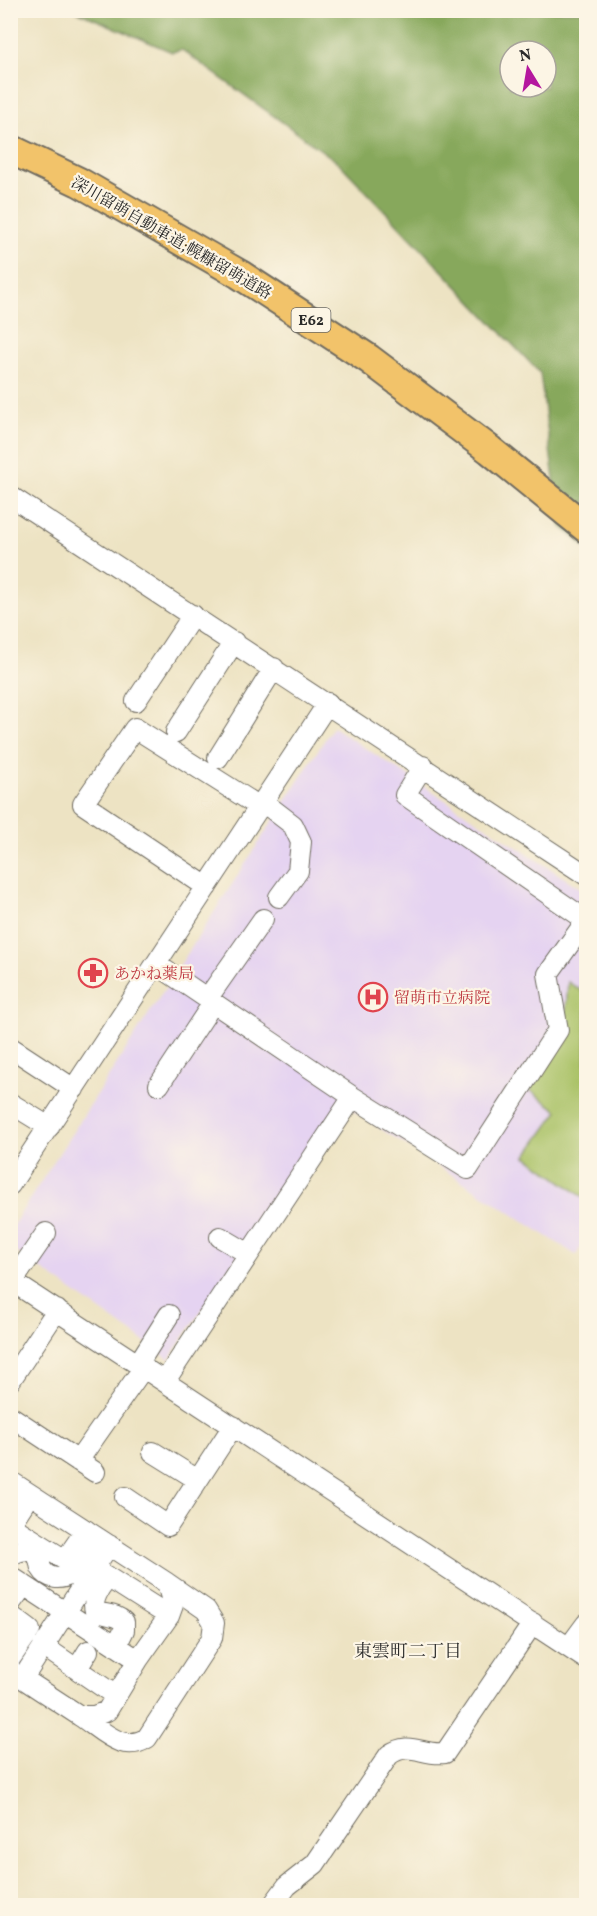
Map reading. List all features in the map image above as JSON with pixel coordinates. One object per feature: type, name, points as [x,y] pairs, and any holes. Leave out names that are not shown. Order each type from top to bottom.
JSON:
[{"type":"highway","name":"深川留萌自動車道;幌糠留萌道路","points":[[10,133],[107,178],[267,270],[499,434],[586,504]]},
{"type":"highway","name":"深川留萌自動車道;幌糠留萌道路","points":[[10,149],[79,182],[240,274],[369,359],[490,450],[586,528]]},
{"type":"street","points":[[10,496],[328,703],[586,875]]},
{"type":"street","points":[[136,701],[192,615]]},
{"type":"street","points":[[176,732],[234,642]]},
{"type":"street","points":[[218,758],[274,668]]},
{"type":"street","points":[[10,1185],[328,703]]},
{"type":"street","points":[[207,887],[83,804],[135,728],[293,825],[301,842],[298,870],[279,897]]},
{"type":"street","points":[[156,964],[353,1097],[468,1169],[558,1030],[548,974],[586,920],[405,795],[423,766]]},
{"type":"street","points":[[159,1085],[263,920]]},
{"type":"street","points":[[10,1047],[74,1089]]},
{"type":"street","points":[[165,1381],[353,1097]]},
{"type":"street","points":[[10,1102],[49,1127]]},
{"type":"street","points":[[45,1233],[12,1280],[586,1659]]},
{"type":"street","points":[[220,1237],[249,1254]]},
{"type":"street","points":[[10,1381],[57,1310]]},
{"type":"street","points":[[78,1461],[141,1366],[169,1315]]},
{"type":"street","points":[[10,1416],[95,1472]]},
{"type":"street","points":[[125,1497],[168,1526],[233,1426]]},
{"type":"street","points":[[153,1452],[198,1480]]},
{"type":"street","points":[[98,1537],[65,1560],[10,1525],[17,1489],[98,1537],[167,1583],[206,1610],[214,1623],[212,1638],[147,1738],[137,1744],[121,1743],[17,1674],[43,1646],[65,1612],[101,1573]]},
{"type":"street","points":[[10,1557],[24,1550],[33,1552],[42,1570],[57,1579],[66,1577],[71,1574],[98,1537]]},
{"type":"street","points":[[98,1537],[101,1573],[93,1605],[95,1611],[117,1616],[124,1622],[124,1630],[116,1646]]},
{"type":"street","points":[[101,1573],[169,1616]]},
{"type":"street","points":[[10,1604],[17,1580],[138,1660]]},
{"type":"street","points":[[80,1716],[94,1716],[107,1711],[138,1660],[169,1616],[173,1605],[167,1583]]},
{"type":"street","points":[[10,1616],[30,1630],[10,1659]]},
{"type":"street","points":[[272,1905],[287,1886],[315,1864],[389,1755],[397,1749],[410,1747],[432,1755],[445,1753],[533,1623]]},
{"type":"street","points":[[569,1647],[586,1624]]},
{"type":"street","points":[[43,1646],[89,1688],[116,1696]]},
{"type":"street","points":[[66,1669],[88,1651]]},
{"type":"shaded area","name":"留萌市立病院","points":[[333,727],[586,892],[586,1239],[576,1255],[341,1103],[169,1359],[11,1248],[10,1230]]},
{"type":"green space","points":[[76,11],[586,11],[586,548],[560,525],[540,373],[339,163],[182,50],[172,52]]},
{"type":"green space","points":[[568,982],[586,994],[586,1199],[526,1156],[558,1111],[527,1088],[564,1034]]},
{"type":"place","name":"あかね薬局","points":[[93,973]]},
{"type":"place","name":"留萌市立病院","points":[[373,997]]},
{"type":"district","name":"東雲町二丁目","points":[[408,1651]]}]
